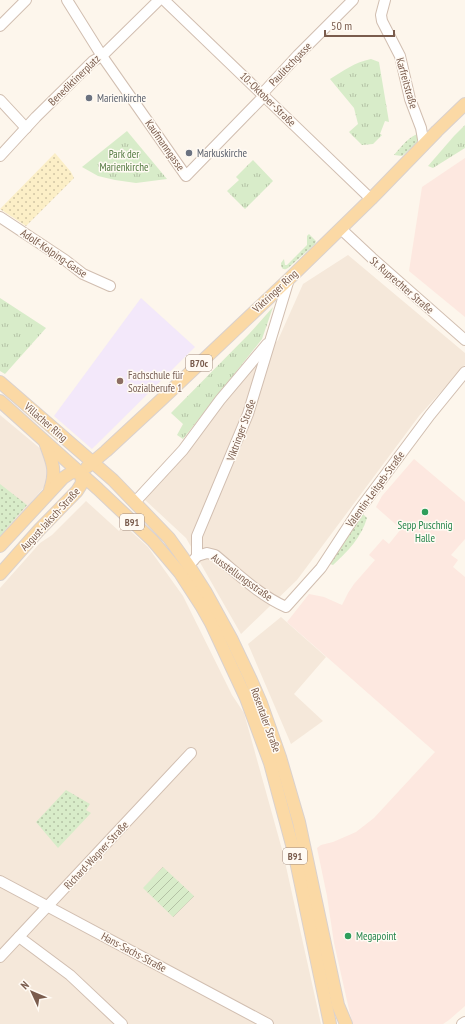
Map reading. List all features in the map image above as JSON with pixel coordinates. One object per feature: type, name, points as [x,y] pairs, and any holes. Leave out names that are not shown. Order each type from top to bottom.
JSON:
[{"type":"main road","name":"Viktringer Ring","points":[[81,473],[289,279],[341,229],[465,104]]},
{"type":"main road","name":"Villacher Ring","points":[[0,382],[92,462]]},
{"type":"main road","name":"Villacher Ring","points":[[0,401],[81,473]]},
{"type":"main road","points":[[44,441],[54,465],[53,482],[49,493]]},
{"type":"main road","name":"Rosentaler Straße","points":[[92,462],[113,480],[169,538],[189,565],[212,603],[251,680],[261,703],[280,757],[299,822],[338,1004],[346,1024]]},
{"type":"main road","name":"August-Jaksch-Straße","points":[[0,546],[63,478],[72,472],[81,473],[82,483],[77,491],[39,530],[0,574]]},
{"type":"main road","name":"Rosentaler Straße","points":[[81,473],[153,542],[189,565],[202,607],[228,658],[246,698],[270,763],[295,856],[330,1024]]},
{"type":"street","points":[[0,26],[26,0]]},
{"type":"street","name":"Benediktinerplatz","points":[[0,156],[36,117],[93,61],[102,56],[67,0]]},
{"type":"street","points":[[102,56],[159,0]]},
{"type":"street","name":"10.-Oktober-Straße","points":[[164,0],[371,199]]},
{"type":"street","name":"Paulitschgasse","points":[[186,176],[263,95],[298,55],[353,0]]},
{"type":"street","name":"Karfreitstraße","points":[[385,0],[381,15],[382,21],[400,56],[410,99],[421,128],[424,145]]},
{"type":"street","name":"Kaufmanngasse","points":[[102,56],[186,176]]},
{"type":"street","points":[[0,100],[26,128]]},
{"type":"street","name":"Adolf-Kolping-Gasse","points":[[0,217],[65,260],[83,274],[110,286]]},
{"type":"street","name":"St. Ruprechter Straße","points":[[341,229],[465,340]]},
{"type":"street","name":"Viktringer Straße","points":[[189,565],[197,536],[248,414],[289,279]]},
{"type":"street","points":[[134,502],[183,450],[220,400],[270,340]]},
{"type":"street","name":"Valentin-Leitgeb-Straße","points":[[286,607],[321,568],[345,530],[364,504],[430,415],[465,372]]},
{"type":"street","name":"Ausstellungsstraße","points":[[189,565],[207,553],[215,555],[258,591],[273,601],[286,607]]},
{"type":"street","name":"Richard-Wagner-Straße","points":[[0,957],[191,753]]},
{"type":"street","name":"Hans-Sachs-Straße","points":[[0,881],[268,1024]]},
{"type":"street","points":[[19,937],[70,975],[122,1024]]},
{"type":"shaded area","points":[[465,158],[465,317],[409,271],[422,187]]},
{"type":"shaded area","points":[[348,255],[465,353],[465,365],[419,416],[297,580],[241,634],[186,538],[144,499],[191,448],[236,387],[278,340],[303,284]]},
{"type":"shaded area","name":"Fachschule für Sozialberufe 1","points":[[141,298],[195,347],[92,449],[54,416]]},
{"type":"shaded area","points":[[0,415],[42,450],[49,466],[45,486],[0,539]]},
{"type":"shaded area","points":[[414,459],[465,502],[465,539],[451,555],[458,560],[453,567],[465,577],[465,1006],[443,1024],[353,1024],[334,943],[327,896],[317,848],[321,845],[333,842],[356,832],[374,818],[435,752],[287,622],[309,594],[324,597],[342,605],[354,584],[375,560],[369,555],[383,539],[389,544],[401,529],[376,507],[382,496]]},
{"type":"shaded area","points":[[86,501],[119,531],[124,525],[148,547],[183,596],[232,695],[244,713],[283,853],[321,1024],[0,1024],[0,588],[40,543],[52,535]]},
{"type":"shaded area","points":[[281,617],[326,657],[294,694],[323,721],[291,744],[248,644]]},
{"type":"green space","points":[[371,59],[379,62],[389,122],[385,121],[380,134],[382,135],[373,144],[362,145],[349,132],[358,124],[354,108],[330,79],[354,65]]},
{"type":"green space","points":[[465,125],[465,148],[433,168],[428,166],[454,136]]},
{"type":"green space","name":"Park der Marienkirche","points":[[127,131],[167,179],[136,183],[98,176],[82,167]]},
{"type":"green space","points":[[420,133],[421,139],[402,156],[394,155],[409,139]]},
{"type":"green space","points":[[253,160],[273,181],[245,209],[227,191],[239,180],[236,177]]},
{"type":"green space","points":[[309,234],[316,241],[315,244],[288,268],[283,268],[281,263],[284,259],[285,265],[287,265],[307,245],[307,236]]},
{"type":"green space","points":[[0,298],[46,328],[5,374],[0,371]]},
{"type":"green space","points":[[273,307],[262,339],[183,439],[177,435],[183,424],[171,413],[249,334]]},
{"type":"green space","points":[[0,484],[27,505],[0,536]]},
{"type":"green space","points":[[362,513],[367,518],[358,538],[333,565],[330,564]]},
{"type":"green space","points":[[66,790],[90,804],[86,810],[91,813],[58,848],[36,822]]},
{"type":"green space","points":[[163,867],[194,896],[173,917],[143,888]]},
{"type":"sand","points":[[55,153],[71,172],[74,178],[26,226],[0,209]]},
{"type":"place","name":"Marienkirche","points":[[89,98]]},
{"type":"place","name":"Markuskirche","points":[[189,153]]},
{"type":"place","name":"Fachschule für Sozialberufe 1","points":[[120,381]]},
{"type":"place","name":"Sepp Puschnig Halle","points":[[425,512]]},
{"type":"place","name":"Megapoint","points":[[348,936]]}]
